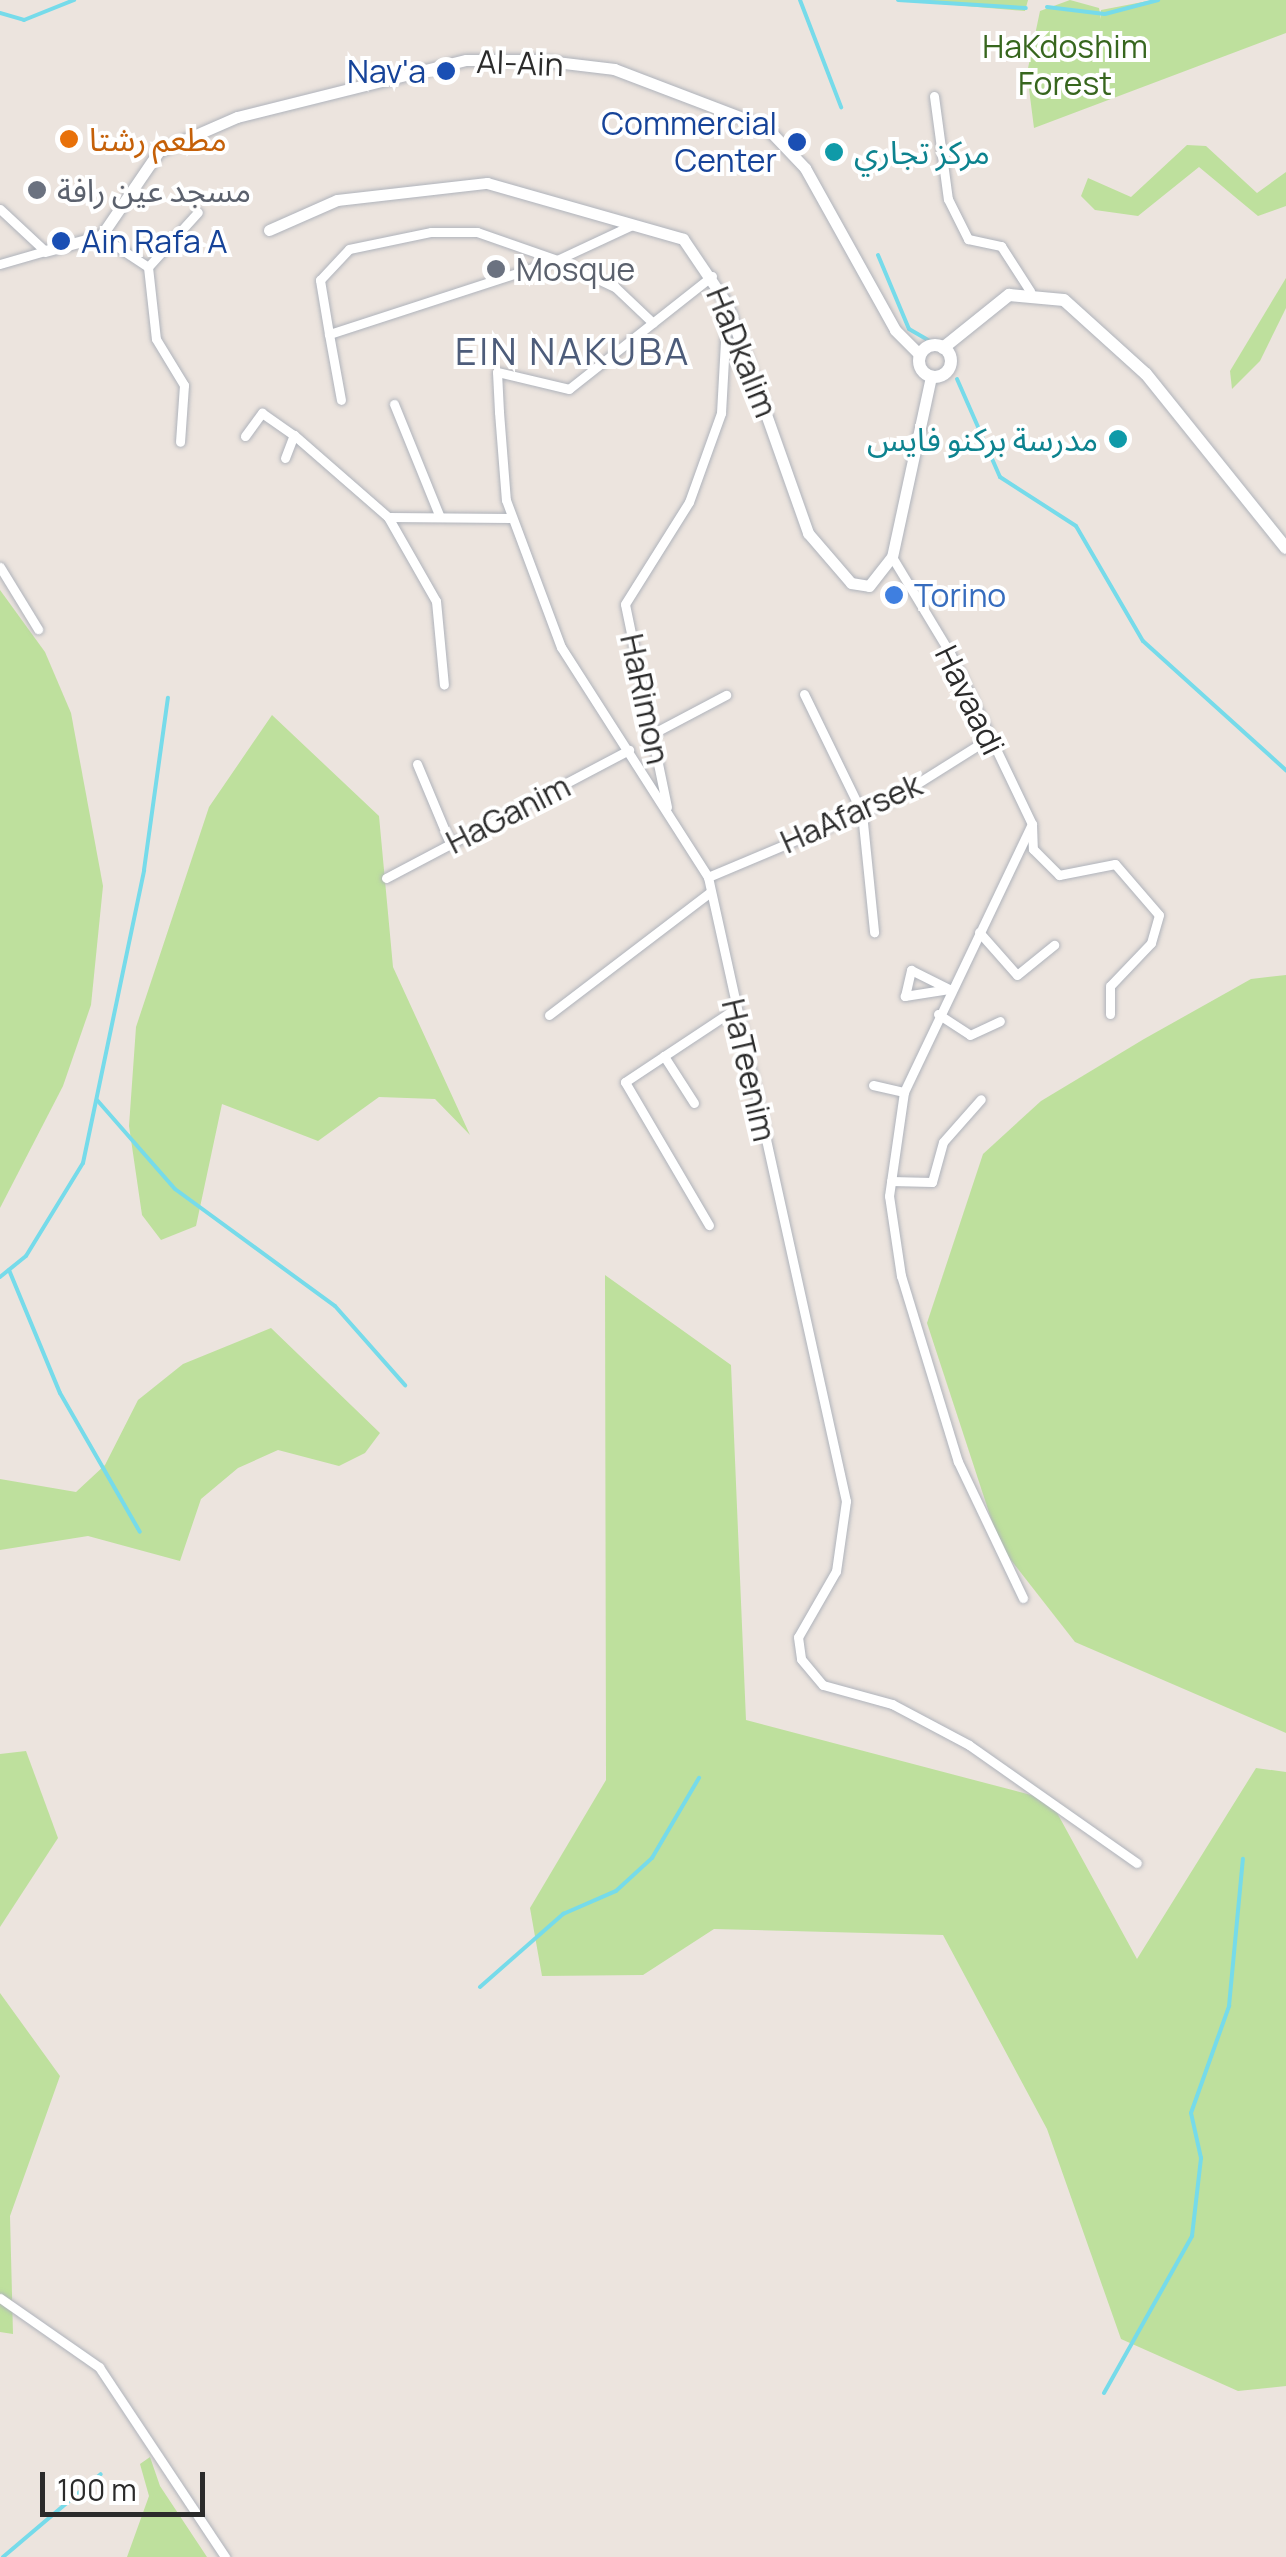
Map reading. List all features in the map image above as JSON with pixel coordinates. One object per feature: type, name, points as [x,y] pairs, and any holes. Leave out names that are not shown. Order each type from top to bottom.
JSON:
[{"type":"main road","points":[[943,348],[949,367],[931,376],[920,355],[943,348],[997,302],[1030,291],[1078,310],[1146,374],[1286,548]]},
{"type":"street","name":"Al-Ain","points":[[101,236],[159,151],[237,117],[466,60],[614,69],[766,127],[814,181],[895,330],[920,355]]},
{"type":"street","points":[[934,96],[948,199],[968,239],[1001,246],[1030,291]]},
{"type":"street","name":"HaDkalim","points":[[270,230],[337,200],[487,184],[638,222],[682,239],[712,276],[727,304],[808,533],[852,583],[868,586],[892,557]]},
{"type":"street","points":[[0,209],[45,251]]},
{"type":"street","points":[[180,442],[184,385],[156,339],[148,267],[198,212]]},
{"type":"street","points":[[329,334],[558,260],[638,222]]},
{"type":"street","points":[[341,400],[320,280],[349,249],[431,232],[477,232],[558,260],[615,287],[653,322]]},
{"type":"street","points":[[0,264],[101,236],[148,267]]},
{"type":"street","name":"HaTeenim","points":[[712,276],[569,389],[497,372],[511,518],[560,647],[708,877],[846,1501],[836,1572],[798,1637],[807,1671],[969,1745],[1137,1863]]},
{"type":"street","name":"HaRimon","points":[[670,818],[624,604],[689,502],[721,413],[727,304]]},
{"type":"street","points":[[892,557],[931,376]]},
{"type":"street","points":[[394,404],[440,515]]},
{"type":"street","points":[[245,436],[262,413],[294,435],[388,517],[436,601],[444,685]]},
{"type":"street","points":[[285,458],[294,435]]},
{"type":"street","points":[[388,517],[511,518]]},
{"type":"street","name":"Havaadi","points":[[892,557],[1032,824],[1034,850],[1059,875],[1115,864],[1159,916],[1151,943],[1110,986],[1110,1014]]},
{"type":"street","points":[[0,567],[38,629]]},
{"type":"street","points":[[652,734],[726,694]]},
{"type":"street","points":[[804,694],[862,814],[874,932]]},
{"type":"street","name":"HaAfarsek","points":[[708,877],[862,814],[988,739]]},
{"type":"street","name":"HaGanim","points":[[386,878],[629,750]]},
{"type":"street","points":[[417,764],[450,843]]},
{"type":"street","points":[[1023,1598],[958,1462],[901,1276],[891,1181],[904,1092],[949,989],[1032,824]]},
{"type":"street","points":[[549,1015],[709,893]]},
{"type":"street","points":[[979,932],[1016,975],[1054,944]]},
{"type":"street","points":[[911,970],[949,989],[905,996],[901,988],[911,970]]},
{"type":"street","points":[[709,1225],[625,1082],[736,1009]]},
{"type":"street","points":[[938,1014],[970,1035],[1000,1022]]},
{"type":"street","points":[[664,1056],[694,1103]]},
{"type":"street","points":[[873,1085],[904,1092]]},
{"type":"street","points":[[891,1181],[932,1182],[943,1142],[981,1098]]},
{"type":"street","points":[[0,2298],[100,2366],[225,2557]]},
{"type":"green space","points":[[896,0],[1028,0],[1025,11]]},
{"type":"green space","name":"HaKdoshim Forest","points":[[1070,0],[1099,8],[1101,19],[1101,10],[1153,0],[1286,0],[1286,33],[1034,128],[1027,73],[1040,11]]},
{"type":"green space","points":[[1187,145],[1206,146],[1257,193],[1286,172],[1286,206],[1258,216],[1199,167],[1138,216],[1095,210],[1081,196],[1088,178],[1131,197]]},
{"type":"green space","points":[[1286,278],[1286,308],[1260,361],[1232,389],[1230,371]]},
{"type":"green space","points":[[0,590],[45,652],[71,713],[103,886],[91,1005],[63,1086],[0,1208]]},
{"type":"green space","points":[[272,715],[379,816],[393,967],[470,1135],[435,1099],[379,1097],[318,1141],[222,1104],[196,1226],[161,1240],[142,1215],[129,1126],[136,1027],[209,807]]},
{"type":"green space","points":[[1286,975],[1286,1733],[1075,1642],[1000,1546],[927,1323],[983,1154],[1041,1101],[1144,1039],[1251,979]]},
{"type":"green space","points":[[605,1275],[731,1365],[746,1720],[1050,1800],[1137,1959],[1256,1768],[1286,1772],[1286,2386],[1238,2391],[1121,2339],[1047,2129],[943,1935],[714,1929],[643,1975],[542,1976],[530,1908],[606,1780]]},
{"type":"green space","points":[[271,1328],[380,1433],[365,1453],[339,1466],[278,1450],[238,1468],[201,1499],[180,1561],[88,1536],[0,1550],[0,1479],[76,1492],[105,1465],[138,1400],[183,1364]]},
{"type":"green space","points":[[26,1751],[58,1838],[0,1927],[0,1754]]},
{"type":"green space","points":[[0,1993],[60,2076],[10,2216],[13,2334],[0,2332]]},
{"type":"green space","points":[[150,2457],[160,2486],[207,2557],[127,2557],[149,2496],[140,2464]]},
{"type":"waterway","points":[[0,13],[24,20],[74,0]]},
{"type":"waterway","points":[[800,0],[841,107]]},
{"type":"waterway","points":[[898,0],[1026,8]]},
{"type":"waterway","points":[[1047,7],[1105,14],[1158,0]]},
{"type":"waterway","points":[[878,255],[909,329],[933,343]]},
{"type":"waterway","points":[[957,379],[1000,477],[1076,526],[1143,641],[1286,770]]},
{"type":"waterway","points":[[0,1277],[26,1256],[83,1163],[144,870],[168,698]]},
{"type":"waterway","points":[[97,1100],[175,1189],[335,1306],[405,1385]]},
{"type":"waterway","points":[[9,1270],[60,1393],[140,1532]]},
{"type":"waterway","points":[[480,1987],[563,1914],[616,1891],[652,1858],[699,1778]]},
{"type":"waterway","points":[[1104,2393],[1192,2236],[1201,2158],[1191,2113],[1229,2006],[1243,1859]]},
{"type":"waterway","points":[[3,2557],[101,2474]]},
{"type":"place","name":"Nav'a","points":[[446,71]]},
{"type":"place","name":"مطعم رشتا","points":[[69,139]]},
{"type":"place","name":"Commercial Center","points":[[797,142]]},
{"type":"place","name":"مركز تجاري","points":[[834,152]]},
{"type":"place","name":"مسجد عين رافة","points":[[37,190]]},
{"type":"place","name":"Ain Rafa A","points":[[61,241]]},
{"type":"place","name":"Mosque","points":[[496,269]]},
{"type":"place","name":"مدرسة بركنو فايس","points":[[1118,439]]},
{"type":"place","name":"Torino","points":[[894,595]]},
{"type":"district","name":"EIN NAKUBA","points":[[573,351]]}]
